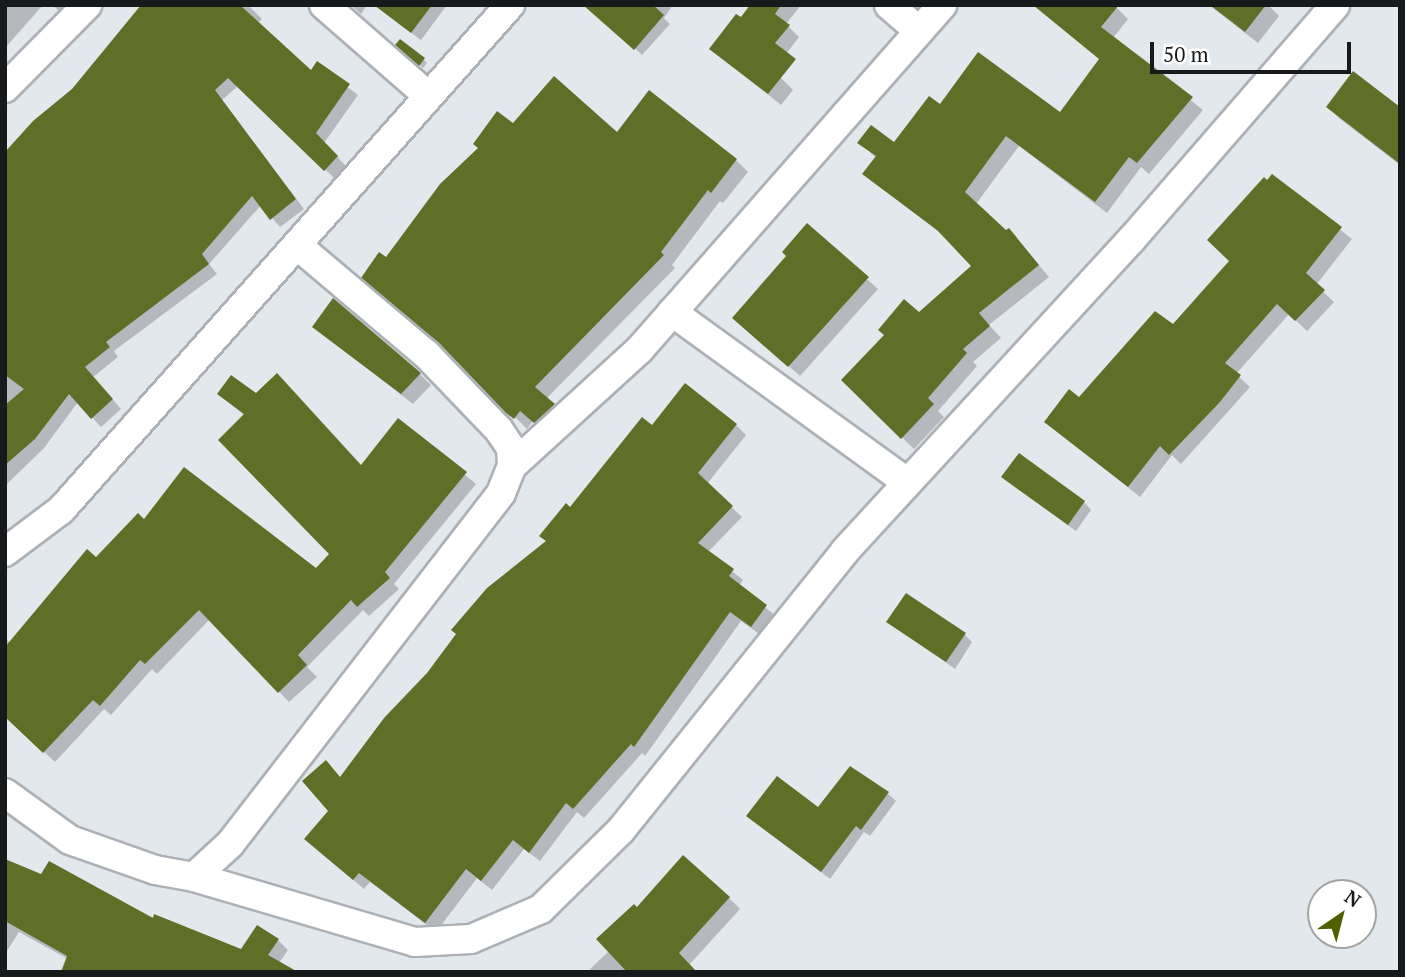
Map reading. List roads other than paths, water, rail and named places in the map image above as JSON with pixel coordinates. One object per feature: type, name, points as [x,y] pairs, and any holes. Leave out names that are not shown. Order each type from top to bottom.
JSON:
[{"type":"street","points":[[5,88],[87,5]]},
{"type":"street","points":[[324,5],[427,95]]},
{"type":"street","points":[[5,552],[61,510],[298,246],[427,95],[510,5]]},
{"type":"street","points":[[889,5],[919,31]]},
{"type":"street","points":[[512,466],[640,349],[942,5]]},
{"type":"street","points":[[5,793],[70,839],[155,870],[194,877],[415,942],[471,939],[541,909],[621,830],[845,551],[1131,240],[1335,5]]},
{"type":"street","points":[[194,877],[238,833],[501,494],[512,466],[511,448],[498,429],[445,374],[298,246]]},
{"type":"street","points":[[672,312],[907,482]]}]
